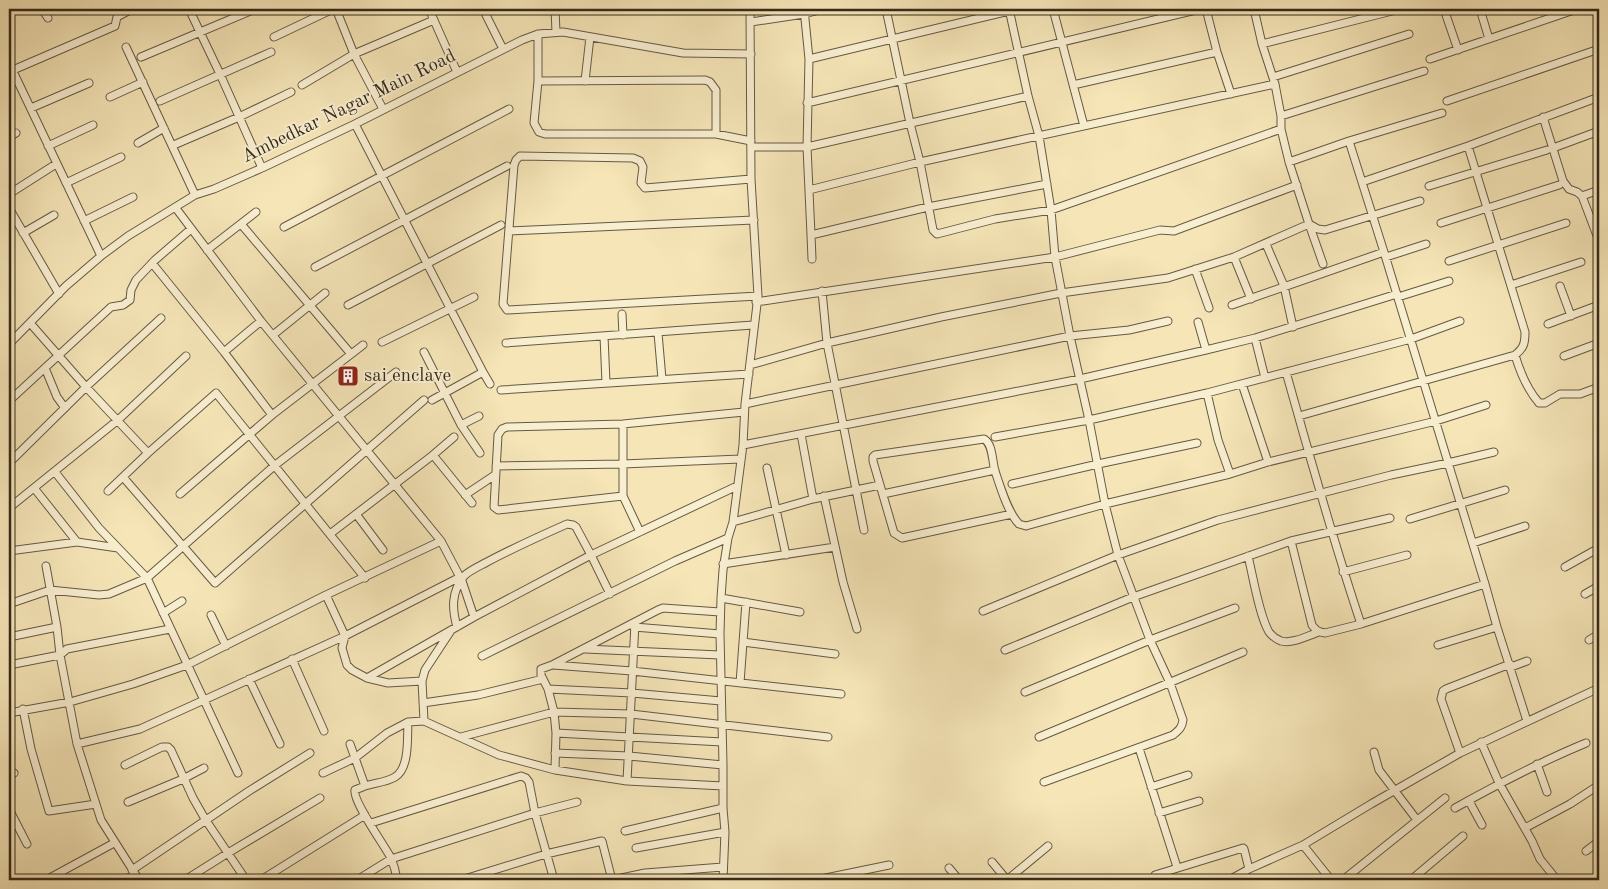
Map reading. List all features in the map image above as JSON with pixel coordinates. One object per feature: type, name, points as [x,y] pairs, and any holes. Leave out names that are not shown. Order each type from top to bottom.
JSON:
[{"type":"street","points":[[42,9],[48,18]]},
{"type":"street","points":[[14,70],[115,26],[117,17],[132,9]]},
{"type":"street","points":[[189,9],[262,168]]},
{"type":"street","points":[[142,57],[255,9]]},
{"type":"street","points":[[274,37],[334,9],[354,54],[383,109]]},
{"type":"street","points":[[429,9],[457,72]]},
{"type":"street","points":[[483,9],[503,49]]},
{"type":"street","points":[[554,9],[556,32]]},
{"type":"street","points":[[723,880],[725,832],[721,726],[720,612],[724,564],[728,538],[733,522],[743,445],[744,412],[757,299],[751,179],[750,9]]},
{"type":"street","points":[[751,22],[823,9]]},
{"type":"street","points":[[886,9],[933,230],[939,234],[996,219],[1051,210],[1281,130]]},
{"type":"street","points":[[1053,9],[1084,126]]},
{"type":"street","points":[[807,104],[1200,9]]},
{"type":"street","points":[[1206,9],[1217,52],[1231,94]]},
{"type":"street","points":[[1254,9],[1262,44],[1274,80],[1281,116],[1281,130],[1289,162],[1323,264]]},
{"type":"street","points":[[1480,9],[1489,39]]},
{"type":"street","points":[[1430,59],[1577,9]]},
{"type":"street","points":[[1596,9],[1599,15]]},
{"type":"street","points":[[809,59],[1009,10],[1039,136],[1051,210],[1055,257],[1061,293],[1105,504],[1118,555],[1150,640],[1170,683],[1182,720],[1182,726],[1172,735],[1044,782]]},
{"type":"street","points":[[1262,44],[1396,10]]},
{"type":"street","points":[[804,11],[809,59],[807,147],[812,259]]},
{"type":"street","points":[[1445,12],[1458,50]]},
{"type":"street","points":[[302,84],[354,54],[434,20]]},
{"type":"street","name":"Ambedkar Nagar Main Road","points":[[9,344],[59,294],[101,256],[128,236],[195,195],[214,189],[262,168],[355,124],[503,49],[538,34],[556,32],[683,53],[751,54]]},
{"type":"street","points":[[538,34],[538,81],[534,123],[539,132],[545,134],[716,134],[751,144],[807,147],[1028,96]]},
{"type":"street","points":[[809,190],[920,162],[1231,94],[1409,34]]},
{"type":"street","points":[[585,81],[590,37]]},
{"type":"street","points":[[126,48],[195,195]]},
{"type":"street","points":[[1447,101],[1599,49]]},
{"type":"street","points":[[160,101],[271,52]]},
{"type":"street","points":[[1072,86],[1217,52]]},
{"type":"street","points":[[9,63],[14,70],[56,164],[101,256]]},
{"type":"street","points":[[1281,116],[1424,71]]},
{"type":"street","points":[[538,81],[701,80],[710,82],[716,90],[716,134]]},
{"type":"street","points":[[110,97],[143,82]]},
{"type":"street","points":[[32,108],[89,83]]},
{"type":"street","points":[[176,144],[291,92]]},
{"type":"street","points":[[1362,182],[1468,146],[1599,97]]},
{"type":"street","points":[[284,227],[509,109]]},
{"type":"street","points":[[1289,162],[1348,141],[1442,114]]},
{"type":"street","points":[[1543,117],[1550,149],[1565,186],[1582,196],[1598,233],[1599,241]]},
{"type":"street","points":[[355,124],[490,384]]},
{"type":"street","points":[[48,146],[93,125]]},
{"type":"street","points":[[138,143],[164,128]]},
{"type":"street","points":[[1429,186],[1550,149],[1599,131]]},
{"type":"street","points":[[9,137],[16,133]]},
{"type":"street","points":[[1348,141],[1398,296],[1527,721]]},
{"type":"street","points":[[1299,416],[1515,355],[1521,350],[1525,342],[1525,332],[1500,245],[1468,146]]},
{"type":"street","points":[[751,179],[645,188],[641,183],[643,167],[640,161],[634,158],[520,156],[514,165],[503,304],[507,310],[757,299],[1055,257],[1160,230],[1174,231],[1297,184]]},
{"type":"street","points":[[66,183],[121,157]]},
{"type":"street","points":[[9,194],[56,164]]},
{"type":"street","points":[[315,267],[507,166]]},
{"type":"street","points":[[811,235],[928,207],[1047,184]]},
{"type":"street","points":[[1442,223],[1559,185]]},
{"type":"street","points":[[1582,196],[1599,190]]},
{"type":"street","points":[[84,221],[132,197]]},
{"type":"street","points":[[1309,224],[1318,229],[1325,230],[1340,227],[1372,215],[1420,201]]},
{"type":"street","points":[[175,207],[261,321],[441,540],[461,579],[474,617]]},
{"type":"street","points":[[9,208],[59,294]]},
{"type":"street","points":[[207,250],[256,212]]},
{"type":"street","points":[[23,233],[54,215]]},
{"type":"street","points":[[509,231],[754,220]]},
{"type":"street","points":[[1449,262],[1566,223]]},
{"type":"street","points":[[241,224],[351,354]]},
{"type":"street","points":[[750,364],[827,343],[941,317],[1061,293],[1168,278],[1234,257],[1309,224]]},
{"type":"street","points":[[348,305],[501,225]]},
{"type":"street","points":[[9,401],[110,307],[123,305],[130,300],[131,290],[136,280],[191,228]]},
{"type":"street","points":[[1266,244],[1284,286],[1293,327]]},
{"type":"street","points":[[1232,305],[1284,286],[1385,254],[1426,244]]},
{"type":"street","points":[[1234,257],[1251,298]]},
{"type":"street","points":[[1511,285],[1581,262]]},
{"type":"street","points":[[152,263],[272,415]]},
{"type":"street","points":[[1195,269],[1209,308]]},
{"type":"street","points":[[743,445],[1080,379],[1206,350],[1293,327],[1448,281]]},
{"type":"street","points":[[1560,286],[1571,316]]},
{"type":"street","points":[[822,291],[827,343],[864,530]]},
{"type":"street","points":[[273,335],[325,293]]},
{"type":"street","points":[[382,342],[474,297]]},
{"type":"street","points":[[1548,324],[1599,305]]},
{"type":"street","points":[[622,314],[622,335]]},
{"type":"street","points":[[9,463],[86,387],[161,318]]},
{"type":"street","points":[[224,352],[261,321]]},
{"type":"street","points":[[745,404],[1070,336],[1129,330],[1168,321]]},
{"type":"street","points":[[995,437],[1089,420],[1206,393],[1411,339],[1460,321]]},
{"type":"street","points":[[1198,322],[1206,350]]},
{"type":"street","points":[[30,323],[86,387],[148,452]]},
{"type":"street","points":[[506,343],[753,325]]},
{"type":"street","points":[[658,333],[662,379]]},
{"type":"street","points":[[604,336],[606,383]]},
{"type":"street","points":[[1254,338],[1265,378]]},
{"type":"street","points":[[1564,356],[1599,344]]},
{"type":"street","points":[[180,494],[250,436],[272,415],[363,345]]},
{"type":"street","points":[[424,352],[461,425],[480,453]]},
{"type":"street","points":[[1515,355],[1520,372],[1539,403],[1545,403],[1560,394],[1580,394],[1599,387]]},
{"type":"street","points":[[9,508],[118,420],[186,356]]},
{"type":"street","points":[[45,368],[57,397],[64,408]]},
{"type":"street","points":[[9,604],[50,590],[99,595],[109,594],[147,578],[274,466],[396,372]]},
{"type":"street","points":[[432,400],[483,372]]},
{"type":"street","points":[[1286,372],[1343,572],[1361,624]]},
{"type":"street","points":[[501,390],[749,374]]},
{"type":"street","points":[[1242,384],[1268,462]]},
{"type":"street","points":[[108,491],[148,452],[216,393],[364,578]]},
{"type":"street","points":[[1206,393],[1218,440],[1230,474]]},
{"type":"street","points":[[122,477],[215,583],[424,400]]},
{"type":"street","points":[[1012,514],[902,538],[894,533],[872,461],[873,457],[875,455],[981,438],[987,440],[994,470],[1012,514],[1019,524],[1026,526],[1105,504],[1230,474],[1268,462],[1436,421],[1486,405]]},
{"type":"street","points":[[623,496],[498,510],[493,504],[498,435],[502,429],[507,427],[623,424],[744,412]]},
{"type":"street","points":[[461,425],[479,416]]},
{"type":"street","points":[[623,424],[623,496],[640,532]]},
{"type":"street","points":[[801,434],[813,499]]},
{"type":"street","points":[[330,534],[454,437]]},
{"type":"street","points":[[1012,484],[1197,443]]},
{"type":"street","points":[[983,610],[1118,555],[1218,520],[1391,475],[1494,452]]},
{"type":"street","points":[[433,455],[472,503]]},
{"type":"street","points":[[496,466],[623,464],[740,459]]},
{"type":"street","points":[[767,468],[786,554]]},
{"type":"street","points":[[883,494],[994,470]]},
{"type":"street","points":[[55,472],[99,528],[147,578],[238,773]]},
{"type":"street","points":[[465,495],[495,475]]},
{"type":"street","points":[[733,522],[824,496],[880,485]]},
{"type":"street","points":[[367,678],[474,617],[591,555],[737,486]]},
{"type":"street","points":[[34,488],[77,542]]},
{"type":"street","points":[[1410,519],[1505,490]]},
{"type":"street","points":[[824,496],[843,582],[858,629]]},
{"type":"street","points":[[356,514],[383,550]]},
{"type":"street","points":[[1005,650],[1134,597],[1291,541],[1390,518]]},
{"type":"street","points":[[77,744],[130,732],[249,679],[344,636],[461,579],[471,571],[508,551],[567,524],[576,527],[610,594]]},
{"type":"street","points":[[1473,543],[1525,526]]},
{"type":"street","points":[[482,656],[675,561],[728,538]]},
{"type":"street","points":[[9,713],[70,702],[133,684],[187,665],[441,540]]},
{"type":"street","points":[[1291,541],[1312,625],[1319,632]]},
{"type":"street","points":[[9,551],[77,542],[118,548]]},
{"type":"street","points":[[724,564],[835,547]]},
{"type":"street","points":[[1565,567],[1599,548]]},
{"type":"street","points":[[1343,572],[1407,555]]},
{"type":"street","points":[[1248,556],[1265,623],[1270,634],[1278,640],[1293,641],[1319,632],[1325,633],[1361,624],[1486,584]]},
{"type":"street","points":[[46,566],[77,744],[101,820],[135,875]]},
{"type":"street","points":[[424,720],[422,681],[425,670],[454,628],[453,598],[461,579]]},
{"type":"street","points":[[1585,594],[1599,586]]},
{"type":"street","points":[[326,595],[344,636],[342,648],[348,665],[352,670],[367,678],[388,683],[422,681]]},
{"type":"street","points":[[721,598],[800,612]]},
{"type":"street","points":[[163,613],[182,601]]},
{"type":"street","points":[[740,684],[746,602]]},
{"type":"street","points":[[555,770],[556,733],[554,712],[548,689],[541,675],[541,669],[634,625],[663,608],[720,612]]},
{"type":"street","points":[[1025,692],[1150,640],[1234,608]]},
{"type":"street","points":[[211,615],[226,646]]},
{"type":"street","points":[[634,625],[720,634]]},
{"type":"street","points":[[627,781],[634,625]]},
{"type":"street","points":[[9,637],[57,626]]},
{"type":"street","points":[[1438,645],[1497,627]]},
{"type":"street","points":[[9,665],[60,654],[67,648],[170,629]]},
{"type":"street","points":[[1590,640],[1599,634]]},
{"type":"street","points":[[743,642],[835,654]]},
{"type":"street","points":[[582,648],[720,655]]},
{"type":"street","points":[[1039,737],[1243,652]]},
{"type":"street","points":[[292,659],[324,731]]},
{"type":"street","points":[[1460,753],[1441,699],[1443,691],[1527,661]]},
{"type":"street","points":[[552,665],[632,671],[841,694]]},
{"type":"street","points":[[249,679],[280,744]]},
{"type":"street","points":[[423,703],[478,695],[543,680]]},
{"type":"street","points":[[1229,880],[1303,845],[1395,790],[1481,742],[1599,688]]},
{"type":"street","points":[[548,689],[632,693],[721,701]]},
{"type":"street","points":[[23,710],[31,749],[49,811],[96,804]]},
{"type":"street","points":[[461,738],[554,712],[631,714],[828,737]]},
{"type":"street","points":[[323,773],[355,758],[377,740],[408,722],[424,720],[498,755],[555,770],[627,781],[723,786]]},
{"type":"street","points":[[397,880],[391,859],[371,823],[365,816],[354,792],[365,786],[396,777],[401,772],[406,761],[408,722]]},
{"type":"street","points":[[556,733],[722,742]]},
{"type":"street","points":[[1481,742],[1499,783],[1525,828],[1535,850],[1557,880]]},
{"type":"street","points":[[1455,808],[1537,764],[1586,743]]},
{"type":"street","points":[[350,744],[365,786]]},
{"type":"street","points":[[125,765],[162,747],[168,747],[205,819],[246,880]]},
{"type":"street","points":[[1139,748],[1177,868]]},
{"type":"street","points":[[1374,752],[1379,770],[1418,820]]},
{"type":"street","points":[[125,880],[135,875],[205,819],[310,753]]},
{"type":"street","points":[[555,753],[629,756],[723,764]]},
{"type":"street","points":[[1537,764],[1547,792]]},
{"type":"street","points":[[128,802],[204,768]]},
{"type":"street","points":[[1151,787],[1188,775]]},
{"type":"street","points":[[371,823],[521,776],[529,782],[535,813],[554,880]]},
{"type":"street","points":[[1525,828],[1570,804],[1599,785]]},
{"type":"street","points":[[185,880],[320,798]]},
{"type":"street","points":[[1343,880],[1445,798]]},
{"type":"street","points":[[1159,813],[1199,800]]},
{"type":"street","points":[[1469,801],[1482,826]]},
{"type":"street","points":[[357,880],[391,859],[535,813],[577,802]]},
{"type":"street","points":[[625,831],[723,808]]},
{"type":"street","points":[[9,809],[27,844]]},
{"type":"street","points":[[261,880],[365,816]]},
{"type":"street","points":[[636,848],[725,832]]},
{"type":"street","points":[[1411,880],[1463,836]]},
{"type":"street","points":[[461,880],[546,854],[602,840],[612,880],[645,873],[723,867]]},
{"type":"street","points":[[1586,852],[1599,841]]},
{"type":"street","points":[[46,880],[114,843]]},
{"type":"street","points":[[1303,845],[1330,880]]},
{"type":"street","points":[[992,862],[1007,880],[1048,846]]},
{"type":"street","points":[[1155,875],[1242,848],[1244,849],[1248,870]]},
{"type":"street","points":[[816,880],[889,865]]},
{"type":"street","points":[[949,868],[959,880]]},
{"type":"place","name":"sai enclave","points":[[348,376]]}]
